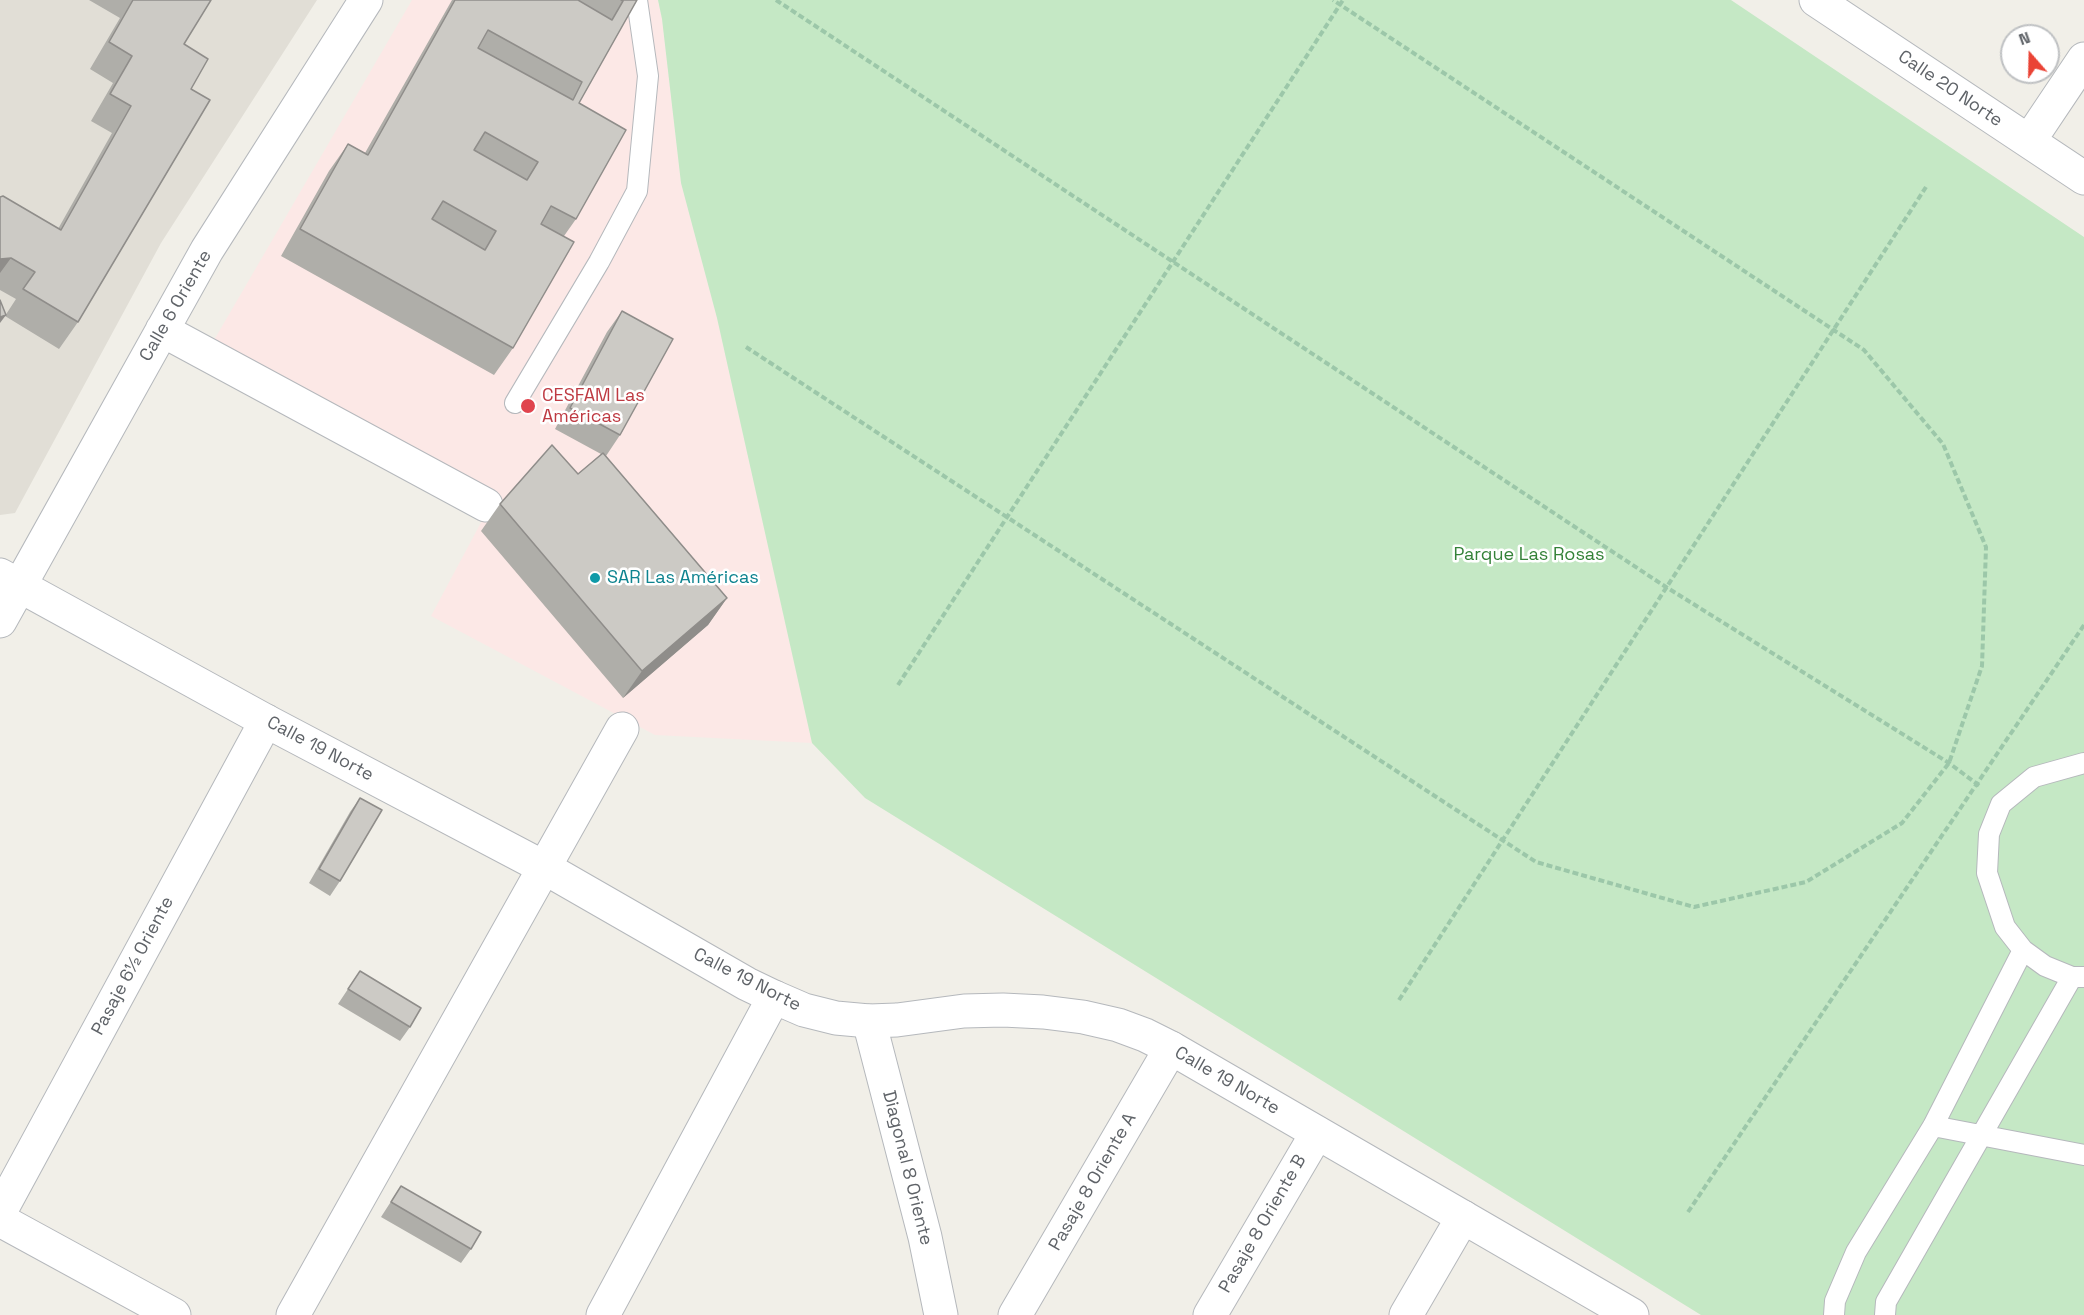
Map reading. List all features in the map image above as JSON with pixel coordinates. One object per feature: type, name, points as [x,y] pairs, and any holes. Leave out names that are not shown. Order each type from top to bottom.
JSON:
[{"type":"street","name":"Calle 6 Oriente","points":[[0,621],[9,581],[162,330],[207,250],[366,0]]},
{"type":"street","name":"Calle 20 Norte","points":[[1816,0],[2084,178]]},
{"type":"street","points":[[2029,141],[2084,59]]},
{"type":"street","points":[[162,330],[486,505]]},
{"type":"street","name":"Calle 19 Norte","points":[[9,581],[266,721],[545,868],[747,984],[774,997],[804,1010],[836,1018],[869,1021],[897,1020],[964,1011],[1043,1012],[1083,1017],[1118,1025],[1145,1035],[1632,1315]]},
{"type":"street","name":"Pasaje 6½ Oriente","points":[[0,1212],[266,721]]},
{"type":"street","points":[[293,1315],[622,729]]},
{"type":"street","points":[[603,1315],[774,997]]},
{"type":"street","name":"Diagonal 8 Oriente","points":[[869,1021],[925,1237],[941,1315]]},
{"type":"street","name":"Pasaje 8 Oriente A","points":[[1015,1315],[1171,1048]]},
{"type":"street","name":"Pasaje 8 Oriente B","points":[[1210,1315],[1317,1133]]},
{"type":"street","points":[[1406,1315],[1463,1217]]},
{"type":"street","points":[[0,1220],[174,1315]]},
{"type":"lane","points":[[515,404],[599,262],[637,191],[648,76],[637,0]]},
{"type":"lane","points":[[1885,1315],[1886,1302],[1981,1134],[2078,977],[2045,966],[2024,950],[2005,927],[1987,873],[1989,834],[2001,804],[2034,777],[2084,763]]},
{"type":"lane","points":[[1834,1315],[1835,1301],[1856,1252],[1933,1126],[2024,950]]},
{"type":"lane","points":[[1933,1126],[2084,1155]]},
{"type":"path","points":[[776,0],[1666,587],[1950,763],[2001,804]]},
{"type":"path","points":[[746,347],[1536,862],[1694,908],[1806,882],[1902,824],[1950,763],[1982,666],[1986,547],[1943,444],[1864,350],[1342,2],[1333,0]]},
{"type":"path","points":[[898,685],[1342,2]]},
{"type":"path","points":[[1399,1000],[1926,187]]},
{"type":"path","points":[[1688,1212],[2084,625]]},
{"type":"shaded area","points":[[0,0],[317,0],[161,243],[15,513],[0,515]]},
{"type":"shaded area","name":"CESFAM Las Américas","points":[[412,0],[658,0],[681,183],[717,318],[812,743],[655,735],[431,616],[493,500],[210,347]]},
{"type":"green space","name":"Parque Las Rosas","points":[[658,0],[1731,0],[2084,237],[2084,1315],[1701,1315],[865,798],[812,743],[717,318],[681,183]]},
{"type":"building","points":[[133,0],[211,0],[184,44],[208,59],[191,89],[210,100],[78,322],[23,289],[35,272],[11,258],[0,259],[0,197],[3,196],[61,230],[131,106],[110,94],[132,56],[109,42]]},
{"type":"building","points":[[455,0],[578,0],[612,20],[623,1],[621,0],[637,0],[579,103],[626,130],[576,219],[551,206],[541,224],[574,242],[513,348],[300,229],[348,144],[368,155]],"holes":[[[488,30],[582,82],[573,100],[478,48]],[[485,132],[538,162],[527,180],[474,150]],[[443,201],[496,231],[485,250],[432,219]]]},
{"type":"building","points":[[0,300],[6,315],[0,317]]},
{"type":"building","points":[[622,311],[673,339],[620,435],[570,408]]},
{"type":"building","name":"SAR Las Américas","points":[[552,445],[578,474],[603,453],[727,598],[642,671],[500,504]]},
{"type":"building","points":[[360,798],[382,810],[340,881],[319,869]]},
{"type":"building","points":[[360,971],[421,1008],[410,1027],[348,989]]},
{"type":"building","points":[[401,1186],[481,1232],[471,1249],[391,1202]]},
{"type":"place","name":"CESFAM Las Américas","points":[[528,406]]},
{"type":"place","name":"SAR Las Américas","points":[[595,578]]}]
